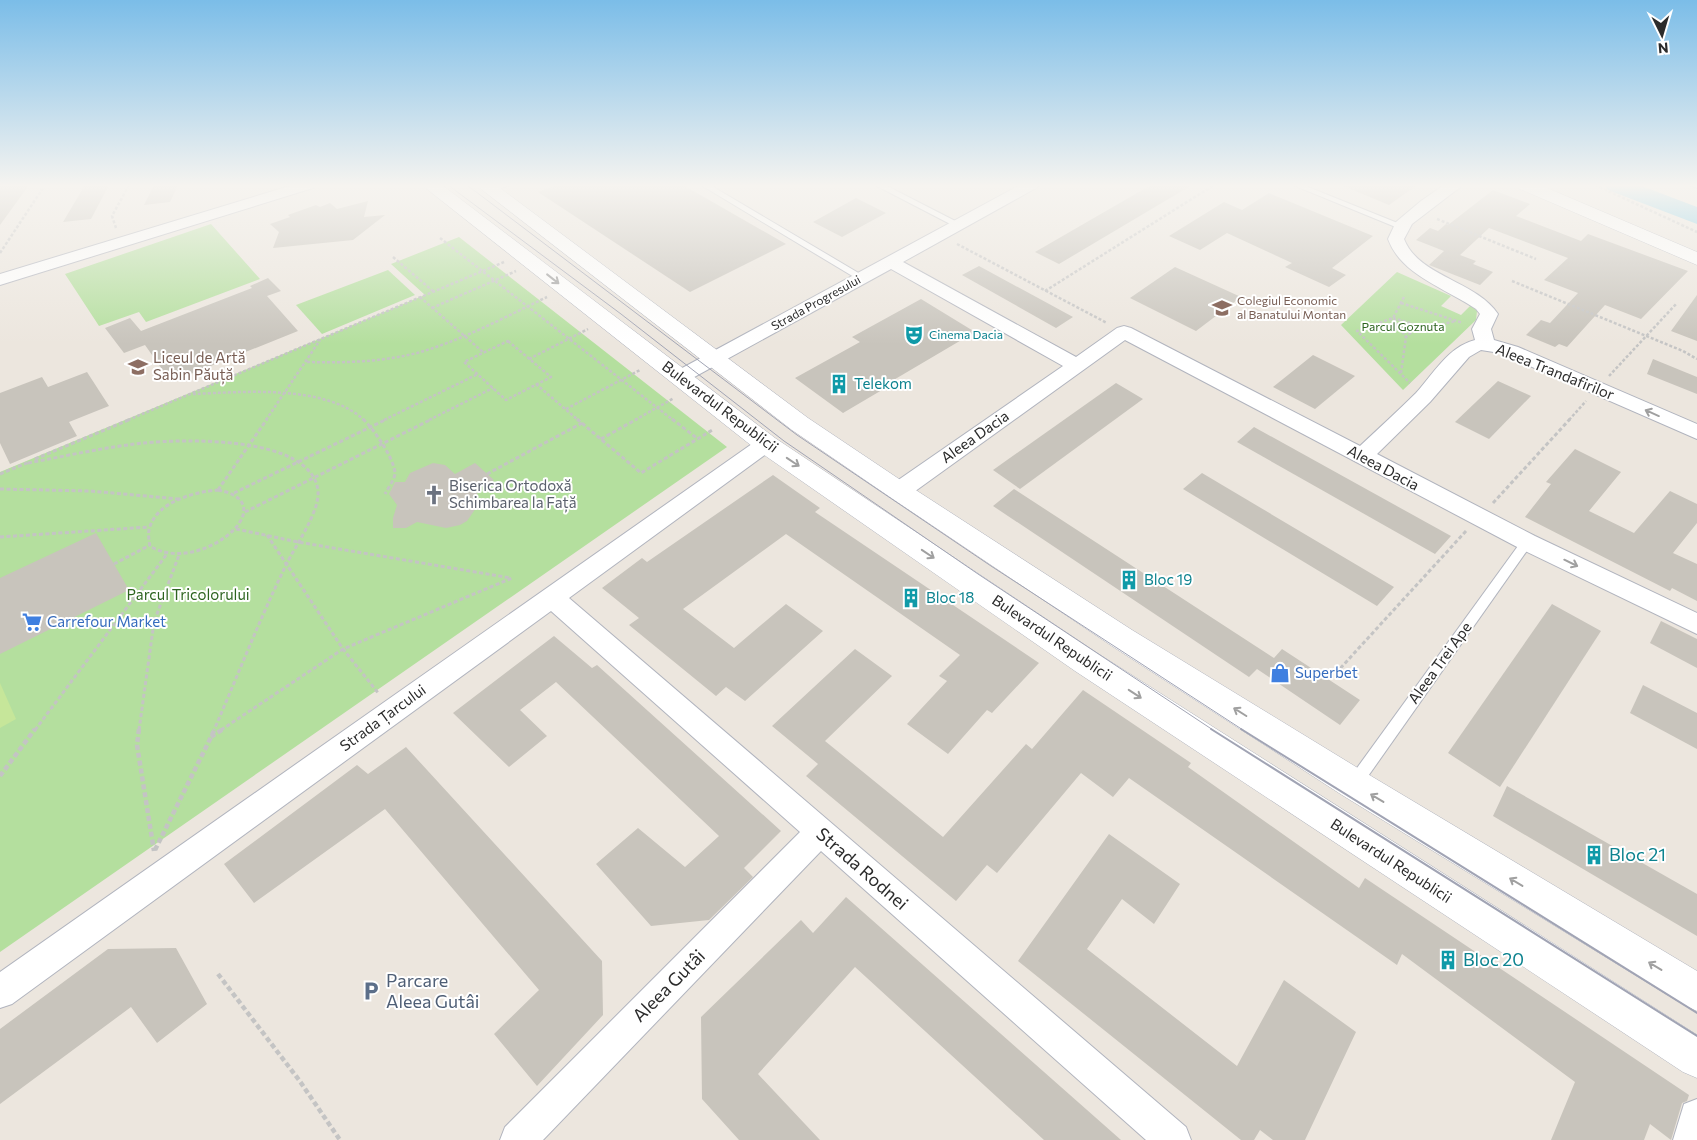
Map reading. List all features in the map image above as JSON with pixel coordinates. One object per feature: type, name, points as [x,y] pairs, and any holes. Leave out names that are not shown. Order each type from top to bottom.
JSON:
[{"type":"main road","name":"Bulevardul Republicii","points":[[497,238],[678,387],[766,444],[1094,667],[1697,1058]]},
{"type":"main road","points":[[560,238],[800,424],[898,490],[1122,638],[1354,784],[1697,992]]},
{"type":"main road","points":[[1649,238],[1697,259]]},
{"type":"street","points":[[0,280],[136,238]]},
{"type":"street","name":"Strada Progresului","points":[[678,387],[714,359],[935,238]]},
{"type":"street","points":[[1397,238],[1400,249],[1410,262],[1421,270],[1475,299],[1488,310],[1489,314],[1484,337]]},
{"type":"street","points":[[891,262],[1077,365]]},
{"type":"street","name":"Aleea Dacia","points":[[898,490],[1124,332],[1479,518],[1697,624]]},
{"type":"street","name":"Aleea Trandafirilor","points":[[1362,456],[1424,396],[1460,355],[1484,337],[1498,346],[1697,432]]},
{"type":"street","name":"Strada Țarcului","points":[[0,992],[766,444]]},
{"type":"street","name":"Strada Rodnei","points":[[552,598],[1172,1140]]},
{"type":"street","name":"Aleea Gutâi","points":[[518,1140],[820,832]]},
{"type":"street","points":[[1690,1140],[1697,1117]]},
{"type":"lane","points":[[794,238],[862,278]]},
{"type":"lane","name":"Aleea Trei Ape","points":[[1354,784],[1527,542]]},
{"type":"path","points":[[0,253],[10,238]]},
{"type":"path","points":[[440,238],[698,439]]},
{"type":"path","points":[[1045,290],[1128,238]]},
{"type":"path","points":[[1484,238],[1536,259]]},
{"type":"path","points":[[957,244],[1124,332]]},
{"type":"path","points":[[393,257],[434,292]]},
{"type":"path","points":[[0,474],[507,261]]},
{"type":"path","points":[[432,308],[518,270]]},
{"type":"path","points":[[1512,280],[1683,351],[1697,360]]},
{"type":"path","points":[[307,362],[333,363],[377,360],[430,349],[464,336],[550,295]]},
{"type":"path","points":[[420,297],[484,353]]},
{"type":"path","points":[[1393,318],[1404,297]]},
{"type":"path","points":[[1401,303],[1456,321],[1484,337]]},
{"type":"path","points":[[1336,673],[1676,303]]},
{"type":"path","points":[[1393,318],[1406,337]]},
{"type":"path","points":[[1424,396],[1357,331],[1393,318],[1425,328]]},
{"type":"path","points":[[1400,328],[1413,330],[1456,321]]},
{"type":"path","points":[[1410,323],[1413,330]]},
{"type":"path","points":[[529,359],[591,328]]},
{"type":"path","points":[[1401,373],[1406,337],[1413,330]]},
{"type":"path","points":[[218,490],[321,339]]},
{"type":"path","points":[[508,341],[551,377],[506,400],[464,362],[484,353],[508,341]]},
{"type":"path","points":[[566,409],[642,368]]},
{"type":"path","points":[[234,494],[478,374]]},
{"type":"path","points":[[536,384],[641,473],[715,429]]},
{"type":"path","points":[[600,439],[657,407],[678,387]]},
{"type":"path","points":[[244,512],[493,388]]},
{"type":"path","points":[[190,394],[285,394],[319,398],[351,409],[372,426],[382,443],[395,474],[385,494]]},
{"type":"path","points":[[488,474],[582,423]]},
{"type":"path","points":[[28,462],[144,443],[202,441],[250,445],[276,451],[299,462],[314,477],[318,492],[311,519],[287,563],[211,737],[154,851],[138,745],[154,622],[179,555]]},
{"type":"path","points":[[0,489],[56,489],[140,493],[179,499]]},
{"type":"path","points":[[218,490],[234,494],[242,501],[244,512],[236,529],[210,547],[194,553],[167,554],[157,551],[150,546],[147,537],[149,527],[161,512],[179,499],[192,494],[218,490]]},
{"type":"path","points":[[0,537],[149,527]]},
{"type":"path","points":[[211,737],[343,649],[512,578],[298,542],[236,529]]},
{"type":"path","points":[[267,535],[343,649],[379,694]]},
{"type":"path","points":[[114,564],[150,546]]},
{"type":"path","points":[[0,776],[167,554]]},
{"type":"path","points":[[218,974],[298,1080],[340,1140]]},
{"type":"green space","points":[[170,238],[224,238],[260,279],[146,322],[139,312],[99,326],[65,274]]},
{"type":"green space","name":"Parcul Tricolorului","points":[[456,238],[461,238],[727,447],[0,952],[0,472],[425,295],[391,264]]},
{"type":"green space","points":[[388,270],[415,295],[322,334],[296,305]]},
{"type":"green space","name":"Parcul Goznuta","points":[[1397,272],[1451,296],[1441,306],[1461,315],[1471,305],[1477,311],[1476,320],[1403,390],[1341,325]]},
{"type":"green space","points":[[0,683],[16,719],[0,728]]},
{"type":"building","points":[[277,238],[355,238],[353,240],[273,248]]},
{"type":"building","points":[[608,238],[776,238],[786,244],[690,292]]},
{"type":"building","points":[[1059,238],[1102,238],[1059,264],[1035,252]]},
{"type":"building","points":[[1174,238],[1219,238],[1200,250]]},
{"type":"building","points":[[1238,238],[1370,238],[1332,268],[1346,275],[1329,287],[1285,267],[1292,263]]},
{"type":"building","points":[[1418,238],[1478,238],[1460,255],[1476,261],[1473,264],[1493,272],[1480,285],[1429,265],[1444,251],[1416,240]]},
{"type":"building","points":[[1516,238],[1574,238],[1581,241],[1584,238],[1599,238],[1688,271],[1641,319],[1605,305],[1567,347],[1559,344],[1555,347],[1526,335],[1541,320],[1550,323],[1578,293],[1544,280],[1568,258]]},
{"type":"building","points":[[979,266],[1073,317],[1056,328],[962,275]]},
{"type":"building","points":[[1175,267],[1241,297],[1196,331],[1130,298]]},
{"type":"building","points":[[268,278],[281,291],[267,296],[298,331],[171,382],[145,345],[124,353],[105,328],[130,318],[141,331],[252,288],[250,286]]},
{"type":"building","points":[[1697,295],[1697,341],[1671,331]]},
{"type":"building","points":[[921,299],[975,332],[880,388],[882,390],[843,413],[795,378],[860,342],[852,337]]},
{"type":"building","points":[[1313,355],[1355,376],[1315,409],[1273,387]]},
{"type":"building","points":[[1653,359],[1697,377],[1697,394],[1647,374]]},
{"type":"building","points":[[87,372],[109,406],[69,422],[77,436],[10,464],[0,443],[0,393],[42,377],[48,387]]},
{"type":"building","points":[[1498,381],[1531,396],[1489,439],[1455,422]]},
{"type":"building","points":[[1116,383],[1143,399],[1020,489],[993,470]]},
{"type":"building","points":[[1254,427],[1451,536],[1435,554],[1237,442]]},
{"type":"building","points":[[1575,449],[1621,472],[1589,511],[1634,533],[1670,491],[1697,504],[1697,523],[1673,553],[1697,564],[1697,601],[1672,588],[1670,591],[1525,517],[1551,484],[1546,482]]},
{"type":"building","name":"Biserica Ortodoxă Schimbarea la Față","points":[[433,463],[445,465],[455,474],[475,463],[494,480],[477,489],[478,505],[467,521],[460,525],[446,528],[417,522],[406,528],[393,528],[393,518],[397,505],[389,494],[395,482],[405,482],[410,473]]},
{"type":"building","points":[[1202,473],[1394,587],[1377,606],[1183,489]]},
{"type":"building","points":[[773,475],[820,508],[815,512],[1039,663],[992,713],[987,710],[948,754],[907,724],[947,681],[939,676],[960,655],[786,534],[683,609],[734,648],[786,604],[823,631],[745,701],[726,687],[716,696],[629,625],[639,618],[602,588],[642,558],[647,562]]},
{"type":"building","name":"Bloc 19","points":[[1014,489],[1274,658],[1282,649],[1360,700],[1340,725],[1257,669],[1249,677],[993,506]]},
{"type":"building","name":"Carrefour Market","points":[[96,533],[129,590],[0,654],[0,578]]},
{"type":"building","points":[[1552,604],[1601,631],[1500,787],[1448,753]]},
{"type":"building","points":[[1661,621],[1697,639],[1697,668],[1650,643]]},
{"type":"building","points":[[554,636],[592,668],[597,665],[781,831],[744,868],[753,877],[709,920],[651,926],[596,864],[638,828],[685,867],[719,836],[556,682],[520,710],[547,736],[509,767],[453,713]]},
{"type":"building","points":[[855,649],[892,676],[825,741],[943,837],[1026,744],[1032,749],[1083,690],[1191,763],[1188,767],[1359,888],[1365,878],[1689,1095],[1687,1101],[1682,1103],[1671,1140],[1650,1124],[1644,1140],[1551,1140],[1575,1082],[1402,954],[1397,965],[1129,778],[1113,797],[1081,773],[997,873],[987,865],[956,901],[806,776],[818,764],[772,726]]},
{"type":"building","points":[[1643,685],[1697,713],[1697,749],[1630,713]]},
{"type":"building","points":[[406,747],[602,961],[603,1015],[537,1086],[494,1034],[539,990],[385,809],[254,903],[224,864],[357,765],[368,774]]},
{"type":"building","name":"Bloc 21","points":[[1507,786],[1697,894],[1697,936],[1493,816]]},
{"type":"building","points":[[1109,834],[1180,884],[1154,924],[1122,899],[1087,949],[1237,1066],[1284,980],[1356,1032],[1305,1140],[1273,1140],[1260,1130],[1254,1140],[1241,1140],[1018,961]]},
{"type":"building","points":[[846,897],[1121,1140],[1044,1140],[855,967],[758,1074],[820,1140],[739,1140],[702,1099],[701,1017],[801,920],[813,933]]},
{"type":"building","points":[[176,948],[207,1004],[157,1043],[131,1007],[0,1104],[0,1029],[108,949]]},
{"type":"tram line","points":[[519,238],[621,314],[784,441],[978,574],[1213,730]]},
{"type":"tram line","points":[[537,238],[797,435],[991,566],[1243,730]]},
{"type":"tram line","points":[[1211,729],[1697,1036]]},
{"type":"tram line","points":[[1241,729],[1697,1013]]},
{"type":"place","name":"Colegiul Economic al Banatului Montan","points":[[1222,308]]},
{"type":"place","name":"Cinema Dacia","points":[[914,335]]},
{"type":"place","name":"Liceul de Artă Sabin Păuță","points":[[138,367]]},
{"type":"place","name":"Telekom","points":[[839,384]]},
{"type":"place","name":"Biserica Ortodoxă Schimbarea la Față","points":[[434,495]]},
{"type":"place","name":"Bloc 19","points":[[1129,580]]},
{"type":"place","name":"Bloc 18","points":[[911,598]]},
{"type":"place","name":"Carrefour Market","points":[[32,622]]},
{"type":"place","name":"Superbet","points":[[1280,673]]},
{"type":"place","name":"Bloc 21","points":[[1594,855]]},
{"type":"place","name":"Bloc 20","points":[[1448,960]]},
{"type":"place","name":"Parcare Aleea Gutâi","points":[[371,991]]}]
